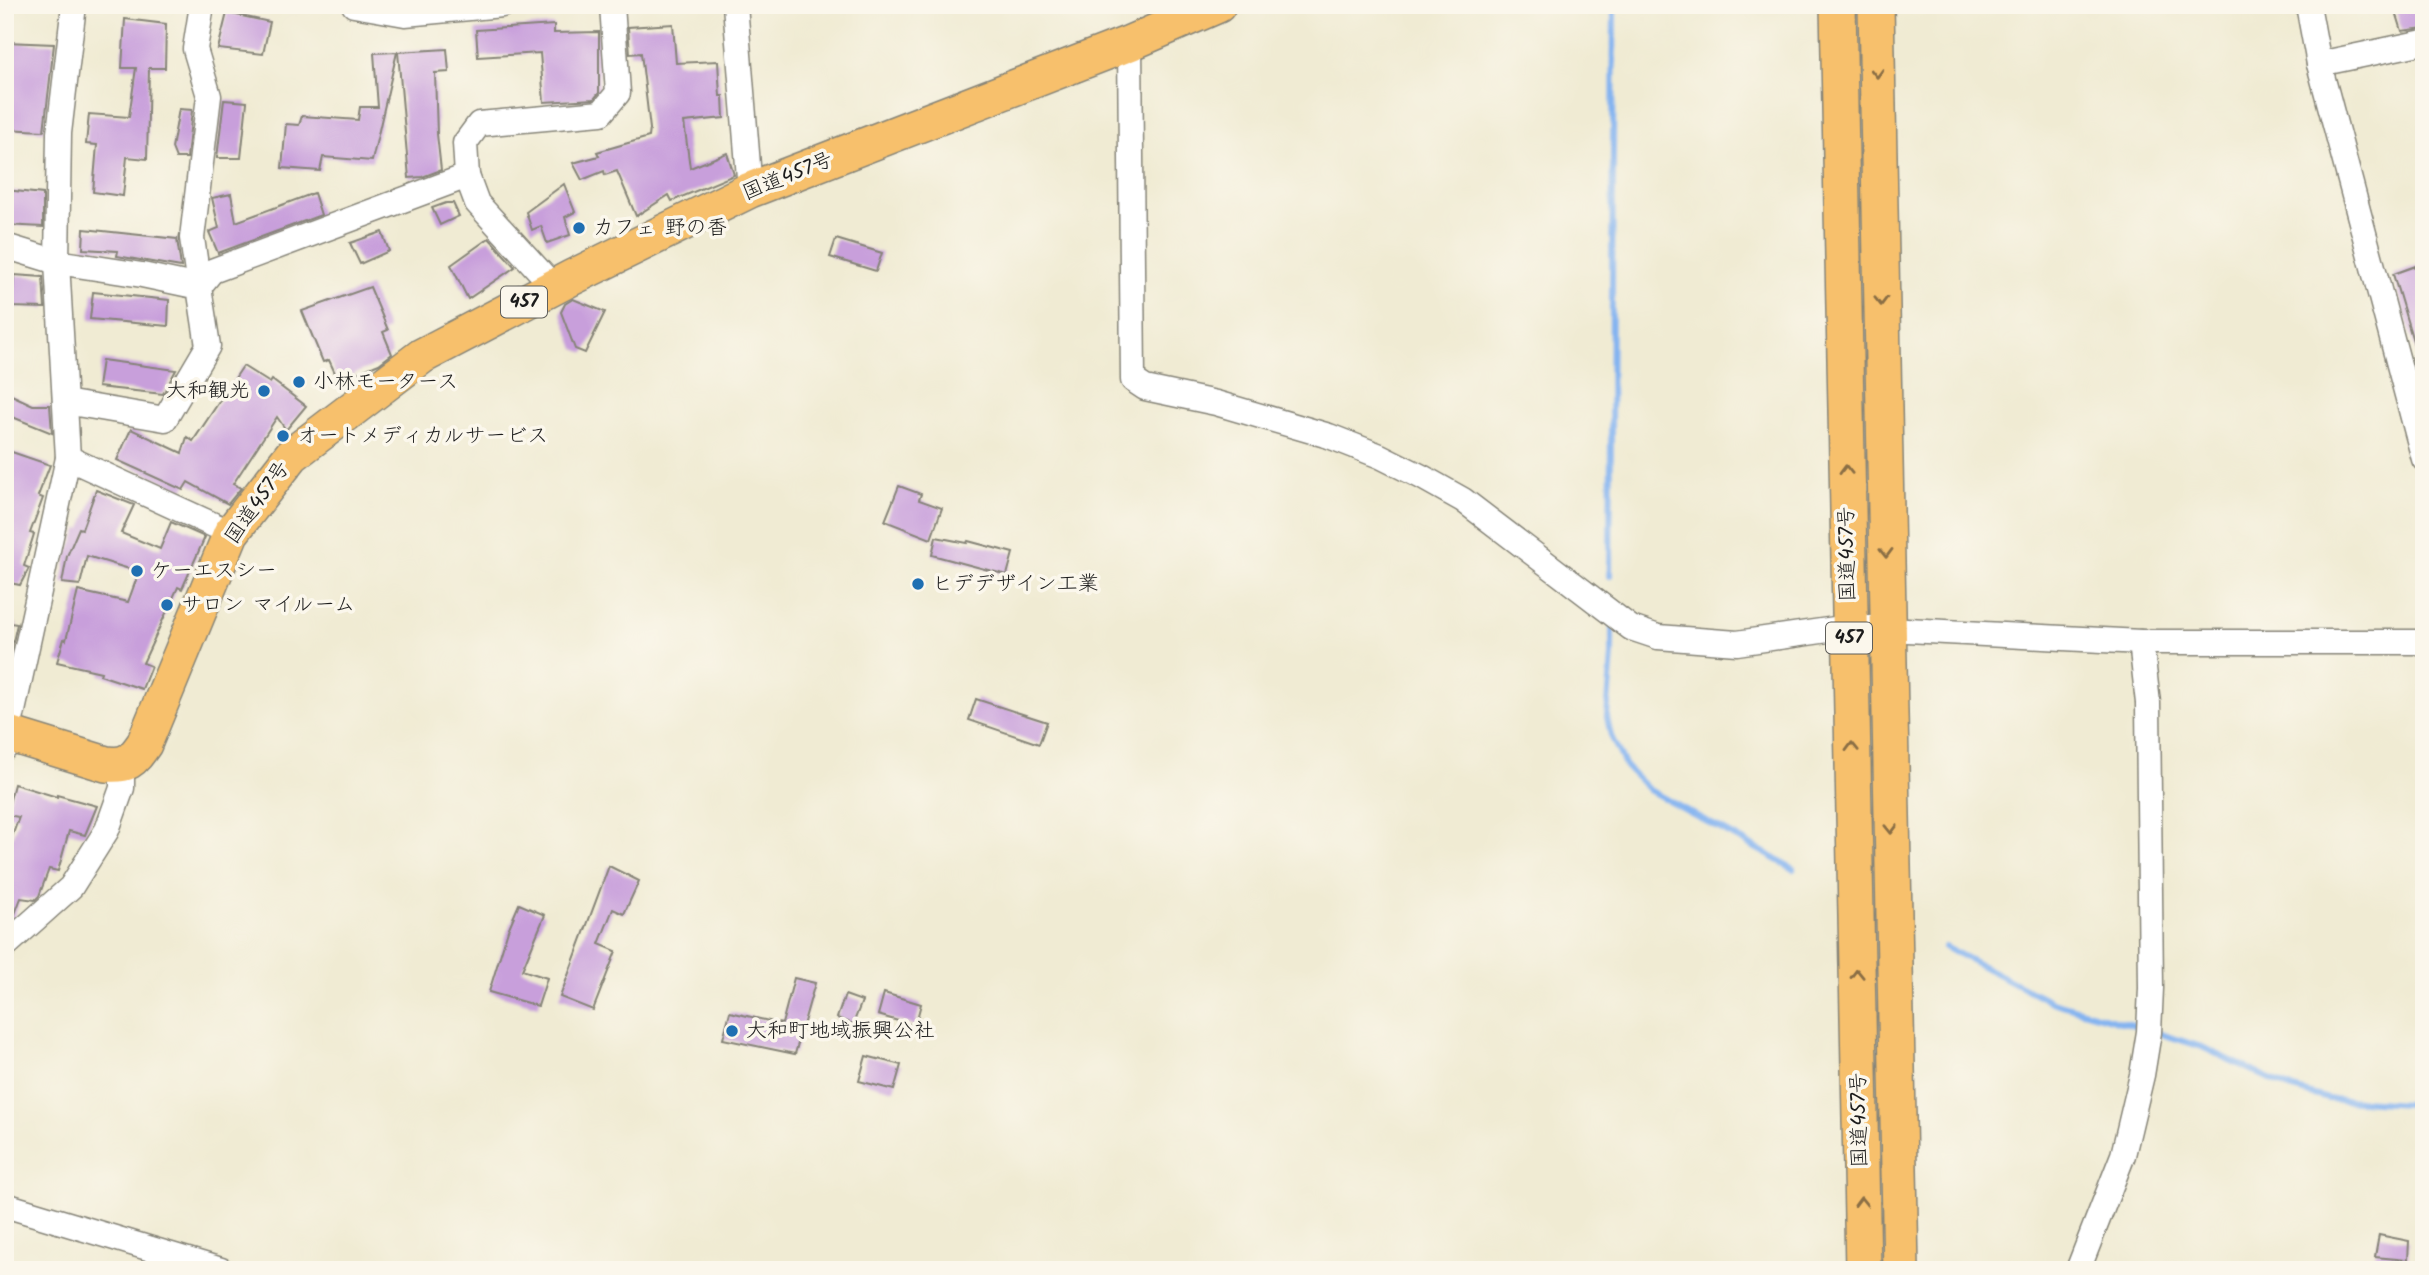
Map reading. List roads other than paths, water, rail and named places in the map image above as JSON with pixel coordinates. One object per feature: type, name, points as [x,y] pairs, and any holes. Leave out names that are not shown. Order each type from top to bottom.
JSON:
[{"type":"highway","name":"国道457号","points":[[122,765],[134,758],[144,744],[231,533],[292,456],[422,356],[750,190],[1130,43],[1217,5]]},
{"type":"highway","name":"国道457号","points":[[1838,5],[1863,1270]]},
{"type":"highway","name":"国道457号","points":[[1876,5],[1901,1270]]},
{"type":"highway","points":[[7,738],[106,764],[122,765]]},
{"type":"street","points":[[7,738],[68,458],[57,262],[59,133],[75,5]]},
{"type":"street","points":[[65,402],[164,419],[208,346],[192,238],[209,96],[195,50],[202,5]]},
{"type":"street","points":[[354,5],[405,14],[502,5]]},
{"type":"street","points":[[554,287],[477,203],[467,176],[465,144],[479,124],[601,113],[618,93],[612,5]]},
{"type":"street","points":[[735,5],[750,190]]},
{"type":"street","points":[[2308,5],[2319,64],[2424,458]]},
{"type":"street","points":[[2319,64],[2424,42]]},
{"type":"street","points":[[1130,43],[1133,380],[1138,386],[1216,403],[1329,436],[1422,477],[1463,500],[1625,625],[1647,635],[1737,643],[1849,627],[2141,642],[2424,642]]},
{"type":"street","points":[[199,287],[212,271],[467,176]]},
{"type":"street","points":[[5,246],[57,262],[199,287]]},
{"type":"street","points":[[68,458],[231,533]]},
{"type":"street","points":[[2078,1270],[2123,1155],[2149,1032],[2151,988],[2148,703],[2141,642]]},
{"type":"street","points":[[5,946],[71,887],[107,830],[122,788],[122,765]]},
{"type":"street","points":[[5,1205],[221,1270]]},
{"type":"waterway","points":[[1610,576],[1614,5]]},
{"type":"waterway","points":[[1612,621],[1607,717],[1611,736],[1626,767],[1649,790],[1794,869]]},
{"type":"waterway","points":[[1945,947],[2052,1002],[2145,1029]]},
{"type":"waterway","points":[[2155,1032],[2202,1047],[2289,1088],[2328,1099],[2424,1105]]},
{"type":"place","name":"カフェ 野の香","points":[[579,228]]},
{"type":"place","name":"小林モータース","points":[[299,382]]},
{"type":"place","name":"大和観光","points":[[264,391]]},
{"type":"place","name":"オートメディカルサービス","points":[[283,436]]},
{"type":"place","name":"ケーエスシー","points":[[137,571]]},
{"type":"place","name":"ヒデデザイン工業","points":[[918,584]]},
{"type":"place","name":"サロン マイルーム","points":[[167,605]]},
{"type":"place","name":"大和町地域振興公社","points":[[732,1031]]}]
